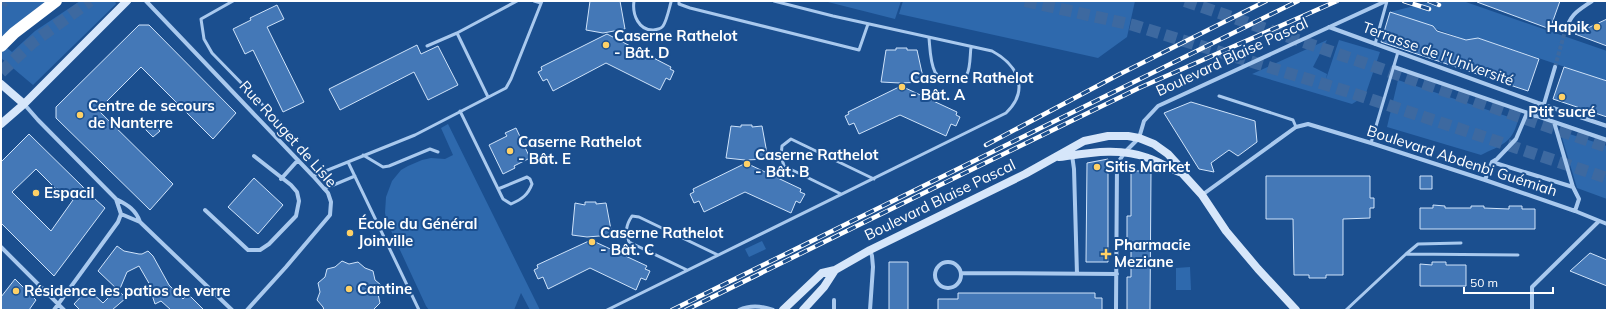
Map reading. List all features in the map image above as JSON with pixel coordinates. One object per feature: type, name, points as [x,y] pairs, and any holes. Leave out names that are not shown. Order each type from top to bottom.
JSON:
[{"type":"highway","points":[[1,46],[14,33],[56,1]]},
{"type":"street","points":[[1,124],[24,104],[127,1]]},
{"type":"street","name":"Rue Rouget de Lisle","points":[[146,1],[313,176],[328,193],[331,202],[330,215],[247,310]]},
{"type":"street","name":"Boulevard Blaise Pascal","points":[[783,310],[822,273],[835,270],[870,250],[1084,141],[1108,136],[1128,136],[1139,138],[1144,121],[1158,106],[1386,1]]},
{"type":"street","points":[[1565,31],[1572,16],[1592,1]]},
{"type":"street","name":"Terrasse de l'Université","points":[[1329,28],[1538,103],[1607,126]]},
{"type":"street","name":"Terrasse de l'Université","points":[[1394,66],[1607,140]]},
{"type":"street","points":[[1544,104],[1555,67]]},
{"type":"street","points":[[1,84],[24,104],[34,117],[116,199],[130,206],[138,214],[140,222]]},
{"type":"street","points":[[1535,116],[1538,103]]},
{"type":"street","points":[[1484,180],[1492,162],[1497,159],[1516,139],[1527,113]]},
{"type":"street","points":[[1554,122],[1573,187],[1579,199],[1575,211]]},
{"type":"street","name":"Boulevard Abdenbi Guémiah","points":[[1296,127],[1308,124],[1371,143],[1575,211],[1607,224]]},
{"type":"street","points":[[1202,195],[1296,127]]},
{"type":"street","points":[[1115,310],[1117,274],[1117,164],[1125,152],[1139,138],[1154,144],[1168,154],[1178,164],[1182,173],[1202,195],[1226,231],[1258,269],[1296,310]]},
{"type":"street","name":"Boulevard Blaise Pascal","points":[[1061,154],[1073,155],[1102,152],[1125,152],[1148,158],[1170,170],[1182,173]]},
{"type":"street","points":[[1073,155],[1077,274]]},
{"type":"street","points":[[205,210],[248,250],[260,250],[270,244],[296,216],[299,201],[297,192],[291,185],[281,179],[254,156]]},
{"type":"street","points":[[281,179],[298,160]]},
{"type":"street","points":[[1492,162],[1573,187]]},
{"type":"street","points":[[54,310],[118,222],[121,214],[116,199]]},
{"type":"street","points":[[121,214],[140,222],[232,310]]},
{"type":"street","points":[[1532,310],[1532,287],[1599,220]]},
{"type":"street","points":[[1,247],[64,310]]},
{"type":"street","points":[[870,250],[873,267],[870,310]]},
{"type":"street","points":[[946,261],[955,263],[961,273],[959,282],[948,288],[940,285],[935,277],[936,269],[946,261]]},
{"type":"street","name":"Boulevard Blaise Pascal","points":[[803,310],[824,287],[835,270]]},
{"type":"street","points":[[961,273],[1117,274]]},
{"type":"street","points":[[834,300],[834,310]]},
{"type":"street","points":[[739,310],[755,306],[773,310]]},
{"type":"lane","points":[[233,1],[201,19],[204,39],[212,53],[289,132]]},
{"type":"lane","points":[[427,46],[457,33],[517,1]]},
{"type":"lane","points":[[313,176],[415,135],[506,88],[542,2],[534,1]]},
{"type":"lane","points":[[634,1],[633,8],[638,23],[648,30],[657,29],[664,24],[670,1],[679,2],[859,50],[868,24]]},
{"type":"lane","points":[[607,310],[1006,113],[1013,107],[1018,98],[1017,75],[1004,57],[992,51],[929,38],[774,1]]},
{"type":"lane","points":[[1376,44],[1386,1]]},
{"type":"lane","points":[[457,33],[488,97]]},
{"type":"lane","points":[[929,38],[935,71],[942,79],[950,82],[960,81],[966,76],[970,67],[971,47]]},
{"type":"lane","points":[[1371,143],[1398,52]]},
{"type":"lane","points":[[1219,96],[1293,120],[1296,127]]},
{"type":"lane","points":[[460,112],[498,189],[503,199],[511,204],[525,196],[532,184],[530,179],[527,177],[498,189]]},
{"type":"lane","points":[[841,194],[784,166],[780,156],[782,146],[791,140],[874,179]]},
{"type":"lane","points":[[363,155],[383,167],[389,166],[430,149],[438,152]]},
{"type":"lane","points":[[348,162],[419,310]]},
{"type":"lane","points":[[324,189],[354,176]]},
{"type":"lane","points":[[687,270],[629,242],[626,235],[626,225],[632,216],[639,217],[718,255]]},
{"type":"lane","points":[[1346,310],[1418,244],[1461,243]]},
{"type":"lane","points":[[1406,254],[1518,255]]},
{"type":"shaded area","points":[[1,1],[54,1],[1,38]]},
{"type":"shaded area","points":[[80,1],[115,1],[116,4],[33,85],[1,58],[1,43],[12,52],[35,31]]},
{"type":"shaded area","points":[[824,1],[901,1],[895,19]]},
{"type":"shaded area","points":[[903,1],[1135,1],[1127,37],[1098,58],[899,14]]},
{"type":"shaded area","points":[[1434,1],[1463,1],[1607,51],[1607,81],[1478,38],[1466,40],[1390,12]]},
{"type":"shaded area","points":[[1327,40],[1313,67],[1327,74],[1326,79],[1339,40],[1380,52],[1365,96],[1352,104],[1252,74]]},
{"type":"shaded area","points":[[1398,80],[1518,120],[1516,128],[1505,143],[1481,155],[1387,127]]},
{"type":"shaded area","points":[[448,124],[540,310],[530,310],[521,293],[514,310],[429,310],[426,306],[387,222],[385,213],[386,197],[392,181],[401,170],[422,160],[431,158],[445,159],[453,155],[441,128]]},
{"type":"shaded area","points":[[1560,131],[1607,146],[1607,199],[1577,188]]},
{"type":"shaded area","points":[[762,241],[766,249],[749,257],[745,249]]},
{"type":"shaded area","points":[[1190,267],[1191,290],[1176,290],[1176,268]]},
{"type":"building","points":[[590,1],[620,1],[625,29],[603,33],[586,30]]},
{"type":"building","points":[[1477,1],[1560,1],[1550,29]]},
{"type":"building","points":[[277,5],[284,19],[267,27],[304,102],[283,112],[253,50],[245,54],[233,29],[251,20],[250,18]]},
{"type":"building","points":[[1390,12],[1433,26],[1437,31],[1466,40],[1478,38],[1539,59],[1528,91],[1381,42]]},
{"type":"building","points":[[1607,19],[1607,46],[1575,34]]},
{"type":"building","name":"Centre de secours de Nanterre","points":[[139,25],[149,25],[236,113],[213,139],[141,67],[98,110],[173,184],[150,210],[56,118],[56,107]]},
{"type":"building","name":"Caserne Rathelot - Bât. D","points":[[607,34],[671,67],[670,69],[674,71],[670,80],[666,78],[660,90],[606,63],[553,91],[547,79],[543,81],[538,72],[542,70],[541,67]]},
{"type":"building","points":[[417,45],[421,54],[438,46],[458,85],[428,100],[414,72],[340,110],[329,89]]},
{"type":"building","points":[[896,48],[917,50],[924,82],[881,82],[886,50],[896,50]]},
{"type":"building","points":[[1564,67],[1607,81],[1607,117],[1553,99]]},
{"type":"building","name":"Caserne Rathelot - Bât. A","points":[[901,86],[957,112],[956,115],[960,117],[956,126],[951,124],[946,136],[900,115],[859,134],[854,123],[849,125],[845,116],[849,114],[848,112]]},
{"type":"building","points":[[1191,102],[1255,121],[1257,142],[1238,156],[1229,150],[1211,163],[1214,172],[1199,169],[1164,113]]},
{"type":"building","points":[[152,123],[160,131],[153,137],[145,129]]},
{"type":"building","points":[[741,125],[752,125],[752,127],[762,126],[768,159],[745,160],[726,158],[731,126],[741,127]]},
{"type":"building","name":"Caserne Rathelot - Bât. E","points":[[516,128],[530,158],[514,166],[515,168],[503,174],[489,145],[507,136],[505,133]]},
{"type":"building","points":[[29,134],[105,208],[54,276],[1,223],[1,162]],"holes":[[[36,169],[56,189],[57,188],[73,200],[51,231],[12,192]]]},
{"type":"building","points":[[1108,159],[1108,262],[1086,262],[1087,163]]},
{"type":"building","name":"Caserne Rathelot - Bât. B","points":[[746,163],[801,189],[800,192],[805,194],[800,203],[796,201],[791,213],[745,192],[704,212],[699,201],[694,203],[690,194],[694,192],[693,189]]},
{"type":"building","points":[[1131,171],[1151,171],[1150,310],[1127,310],[1127,277],[1131,277],[1131,250],[1127,250],[1127,216],[1131,216]]},
{"type":"building","points":[[1266,176],[1370,176],[1370,198],[1374,198],[1374,208],[1370,208],[1370,218],[1343,219],[1343,275],[1326,275],[1326,278],[1309,278],[1309,275],[1294,275],[1293,219],[1266,219]]},
{"type":"building","points":[[1420,176],[1432,176],[1432,189],[1420,189]]},
{"type":"building","points":[[254,178],[283,205],[258,234],[228,207]]},
{"type":"building","points":[[585,202],[596,202],[596,204],[606,203],[612,235],[587,237],[572,235],[575,203],[585,205]]},
{"type":"building","points":[[1433,205],[1445,206],[1445,208],[1471,208],[1471,206],[1484,206],[1484,208],[1509,209],[1509,206],[1522,206],[1522,209],[1535,209],[1535,229],[1420,229],[1420,208],[1433,208]]},
{"type":"building","name":"Caserne Rathelot - Bât. C","points":[[591,240],[647,266],[645,269],[650,271],[646,280],[641,278],[636,290],[590,268],[548,289],[543,277],[538,279],[534,270],[538,268],[537,265]]},
{"type":"building","points":[[117,246],[124,251],[139,254],[148,251],[153,256],[169,285],[183,299],[188,294],[204,310],[171,310],[161,301],[155,304],[149,286],[150,285],[139,266],[127,272],[119,291],[98,271]]},
{"type":"building","points":[[1590,253],[1607,260],[1607,286],[1570,271]]},
{"type":"building","name":"Cantine","points":[[342,261],[349,264],[358,262],[365,268],[373,271],[375,280],[381,285],[378,294],[380,303],[373,310],[324,310],[317,300],[320,292],[318,283],[325,277],[327,269],[335,267]]},
{"type":"building","points":[[889,262],[908,262],[908,310],[889,310]]},
{"type":"building","points":[[1432,262],[1446,262],[1446,265],[1466,265],[1466,286],[1420,286],[1420,264],[1432,265]]},
{"type":"building","name":"Résidence les patios de verre","points":[[15,279],[36,300],[29,310],[1,310],[1,297]]},
{"type":"building","points":[[88,289],[103,303],[117,289],[126,298],[112,310],[80,310],[74,304]]},
{"type":"building","points":[[958,293],[1095,293],[1095,298],[1102,298],[1102,310],[938,310],[938,299],[958,299]]},
{"type":"tunnel","points":[[1,72],[32,43],[90,1]]},
{"type":"tunnel","points":[[1025,1],[1133,25],[1346,91],[1607,178]]},
{"type":"tunnel","points":[[1185,1],[1607,147]]},
{"type":"tunnel","points":[[1555,67],[1565,31]]},
{"type":"railway","points":[[986,145],[1118,75],[1266,1]]},
{"type":"railway","points":[[672,310],[1298,1]]},
{"type":"railway","points":[[686,310],[1139,88],[1337,1]]},
{"type":"railway","points":[[1404,1],[1429,9]]},
{"type":"railway","points":[[1429,1],[1439,5]]},
{"type":"place","name":"Hapik","points":[[1597,27]]},
{"type":"place","name":"Caserne Rathelot - Bât. D","points":[[606,45]]},
{"type":"place","name":"Caserne Rathelot - Bât. A","points":[[902,87]]},
{"type":"place","name":"Ptit sucré","points":[[1562,97]]},
{"type":"place","name":"Centre de secours de Nanterre","points":[[80,115]]},
{"type":"place","name":"Caserne Rathelot - Bât. E","points":[[510,151]]},
{"type":"place","name":"Caserne Rathelot - Bât. B","points":[[747,164]]},
{"type":"place","name":"Sitis Market","points":[[1097,167]]},
{"type":"place","name":"Espacil","points":[[36,193]]},
{"type":"place","name":"École du Général Joinville","points":[[350,233]]},
{"type":"place","name":"Caserne Rathelot - Bât. C","points":[[592,242]]},
{"type":"place","name":"Pharmacie Meziane","points":[[1106,254]]},
{"type":"place","name":"Cantine","points":[[349,289]]},
{"type":"place","name":"Résidence les patios de verre","points":[[16,291]]}]
